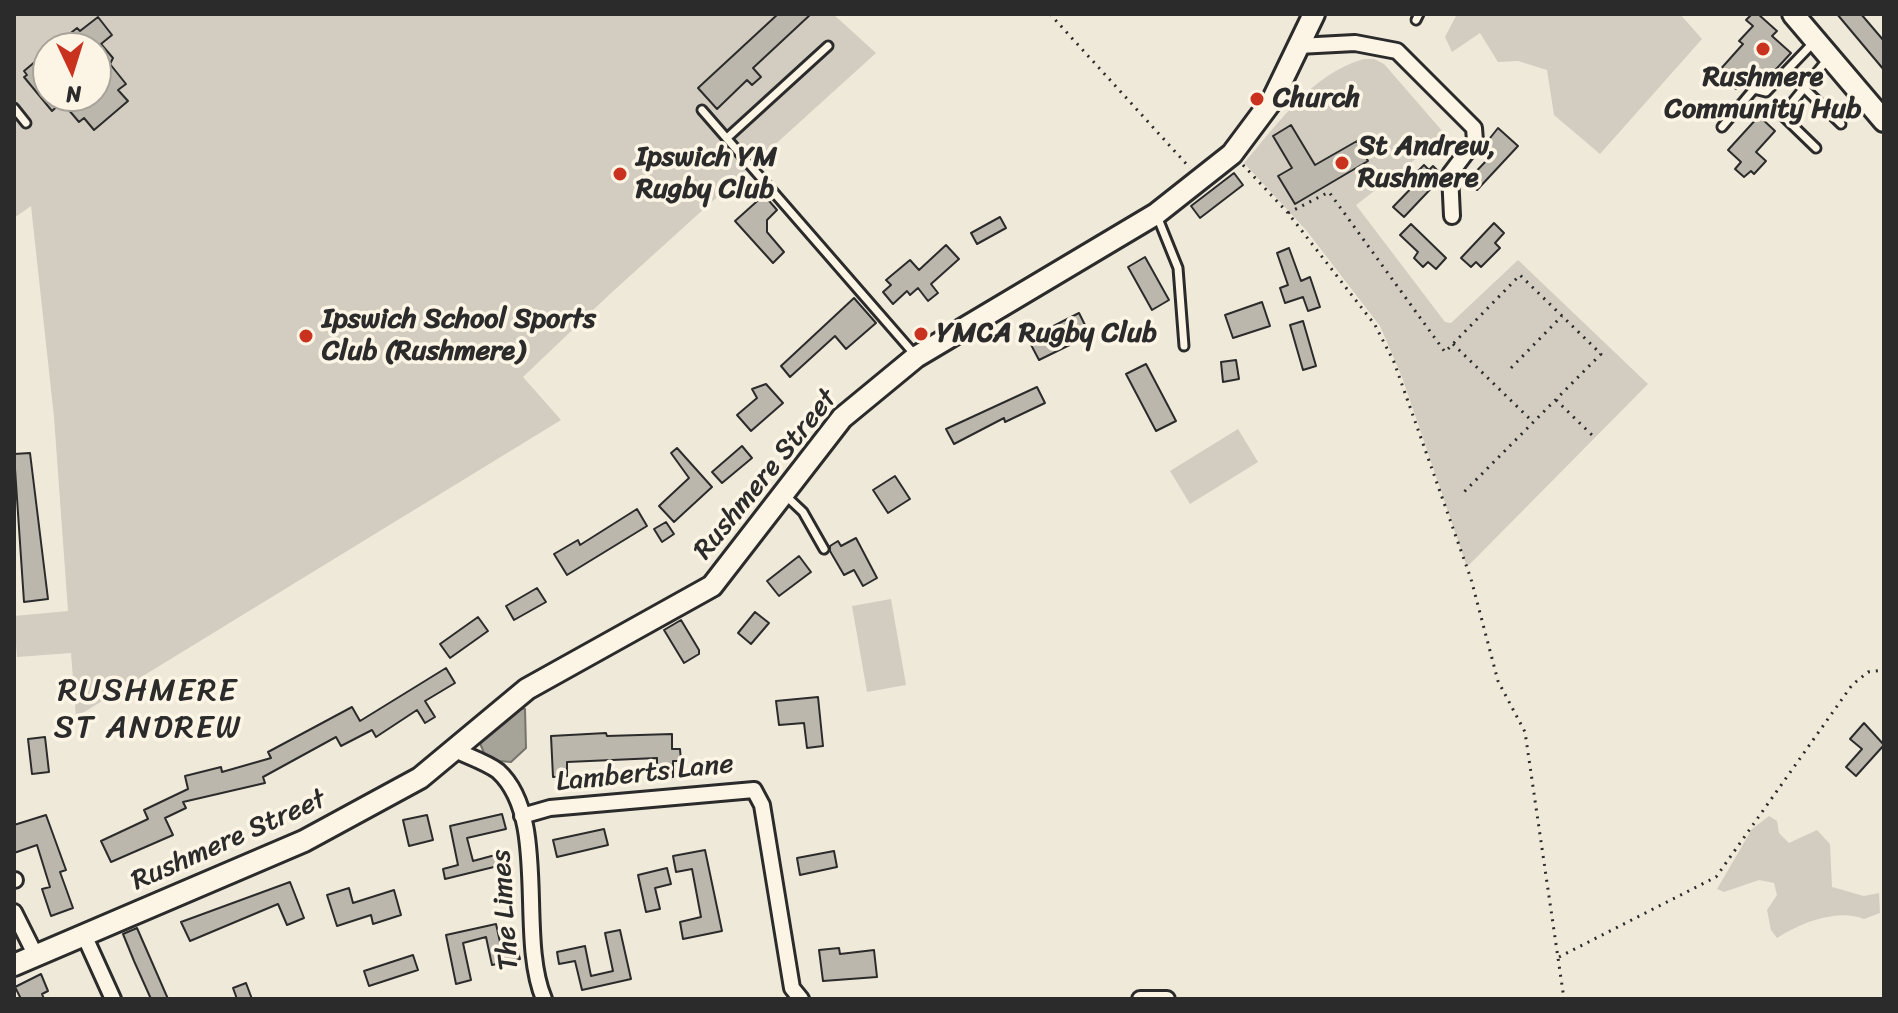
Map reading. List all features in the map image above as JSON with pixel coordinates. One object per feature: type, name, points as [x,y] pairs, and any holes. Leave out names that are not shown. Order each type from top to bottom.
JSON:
[{"type":"street","name":"Rushmere Street","points":[[14,965],[304,841],[420,778],[527,689],[712,586],[842,418],[916,357],[1156,214],[1232,154],[1273,99],[1314,14]]},
{"type":"street","points":[[1793,14],[1828,59],[1884,121]]},
{"type":"street","points":[[1298,46],[1355,43],[1397,51],[1474,128],[1475,141],[1450,174],[1452,216]]},
{"type":"street","name":"Lamberts Lane","points":[[453,749],[495,769],[509,784],[522,816],[566,807],[754,790],[762,805],[792,988],[801,999]]},
{"type":"street","name":"The Limes","points":[[522,816],[529,848],[534,966],[544,999]]},
{"type":"street","points":[[14,912],[35,954]]},
{"type":"street","points":[[84,935],[113,999]]},
{"type":"street","points":[[1140,999],[1167,999]]},
{"type":"lane","points":[[1722,127],[1754,89],[1766,92],[1814,42]]},
{"type":"lane","points":[[727,138],[828,46]]},
{"type":"lane","points":[[1816,148],[1782,115],[1828,59]]},
{"type":"lane","points":[[1804,88],[1841,124]]},
{"type":"lane","points":[[702,110],[916,357]]},
{"type":"lane","points":[[15,111],[26,123]]},
{"type":"lane","points":[[1156,214],[1178,268],[1184,346]]},
{"type":"lane","points":[[784,494],[803,512],[824,549]]},
{"type":"path","points":[[1050,14],[1157,127],[1200,180]]},
{"type":"path","points":[[1232,154],[1288,213],[1375,325],[1394,362],[1471,579],[1498,681],[1525,732],[1564,999]]},
{"type":"path","points":[[1288,213],[1329,192],[1445,352],[1520,275],[1601,354],[1461,495]]},
{"type":"path","points":[[1511,368],[1562,316]]},
{"type":"path","points":[[1453,344],[1534,422]]},
{"type":"path","points":[[1556,400],[1592,435]]},
{"type":"path","points":[[1559,957],[1716,877],[1852,685],[1868,672],[1884,670]]},
{"type":"shaded area","name":"Ipswich School Sports Club (Rushmere)","points":[[14,14],[833,14],[876,53],[523,377],[561,420],[76,717],[71,653],[17,657],[14,616],[68,611],[54,417],[31,206],[14,218]]},
{"type":"shaded area","points":[[1457,14],[1680,14],[1702,39],[1600,154],[1554,115],[1547,70],[1518,61],[1498,62],[1480,33],[1452,52],[1445,37]]},
{"type":"shaded area","points":[[1374,59],[1384,64],[1444,133],[1443,138],[1356,205],[1445,322],[1451,323],[1518,260],[1648,384],[1467,567],[1402,377],[1380,326],[1306,230],[1244,163],[1312,88],[1345,66]]},
{"type":"shaded area","points":[[1238,429],[1258,462],[1190,504],[1170,471]]},
{"type":"shaded area","points":[[891,599],[906,685],[867,692],[852,606]]},
{"type":"shaded area","points":[[518,708],[525,709],[526,748],[511,762],[487,760],[479,741]]},
{"type":"shaded area","points":[[1769,816],[1777,821],[1779,833],[1789,843],[1817,830],[1830,844],[1832,887],[1864,896],[1879,893],[1880,913],[1864,919],[1831,916],[1797,927],[1777,938],[1771,930],[1767,910],[1777,895],[1774,883],[1759,880],[1724,892],[1717,889],[1752,829]]},
{"type":"building","points":[[778,14],[811,14],[753,68],[761,77],[752,85],[747,80],[717,109],[698,88]]},
{"type":"building","name":"Rushmere Community Hub","points":[[1752,14],[1758,14],[1777,31],[1772,36],[1791,53],[1766,80],[1754,69],[1736,89],[1718,72],[1743,44],[1739,41],[1753,26],[1746,20]]},
{"type":"building","points":[[1837,14],[1861,14],[1884,41],[1884,70]]},
{"type":"building","points":[[98,17],[110,32],[72,32],[77,28],[80,31]]},
{"type":"building","points":[[32,64],[32,87],[24,77],[27,75],[24,71]]},
{"type":"building","points":[[112,66],[126,84],[118,90],[128,101],[94,130],[84,118],[79,122],[70,112],[112,112]]},
{"type":"building","points":[[1759,116],[1775,131],[1756,152],[1766,161],[1754,174],[1751,171],[1744,177],[1735,169],[1741,162],[1728,150]]},
{"type":"building","name":"St Andrew, Rushmere","points":[[1291,125],[1315,165],[1357,141],[1368,161],[1295,204],[1278,176],[1292,168],[1273,136]]},
{"type":"building","points":[[1498,128],[1518,146],[1477,190],[1467,181],[1487,160],[1479,152]]},
{"type":"building","points":[[1424,165],[1429,170],[1433,166],[1440,173],[1440,179],[1404,217],[1393,207],[1421,178],[1416,173]]},
{"type":"building","points":[[1234,173],[1243,185],[1200,218],[1191,206]]},
{"type":"building","points":[[764,195],[777,210],[767,220],[767,232],[784,252],[773,263],[735,221]]},
{"type":"building","points":[[1000,217],[1006,228],[977,244],[971,233]]},
{"type":"building","points":[[1494,223],[1504,233],[1495,243],[1500,248],[1481,267],[1476,262],[1471,267],[1461,258]]},
{"type":"building","points":[[1411,224],[1446,258],[1436,269],[1428,262],[1423,267],[1414,258],[1418,252],[1400,235]]},
{"type":"building","points":[[946,245],[959,259],[931,284],[938,293],[928,301],[918,288],[910,295],[907,291],[893,304],[883,292],[891,285],[886,280],[910,260],[919,270]]},
{"type":"building","points":[[1289,248],[1301,281],[1310,277],[1320,307],[1308,311],[1303,297],[1285,303],[1280,288],[1288,285],[1277,253]]},
{"type":"building","points":[[1145,257],[1169,300],[1152,310],[1128,267]]},
{"type":"building","points":[[854,298],[876,323],[846,349],[835,336],[790,377],[781,366]]},
{"type":"building","points":[[1262,302],[1270,326],[1233,338],[1225,315]]},
{"type":"building","points":[[1079,313],[1090,335],[1039,360],[1028,339]]},
{"type":"building","points":[[1303,321],[1316,366],[1303,370],[1290,325]]},
{"type":"building","points":[[1236,360],[1239,379],[1223,382],[1221,362]]},
{"type":"building","points":[[1146,364],[1176,421],[1156,431],[1126,374]]},
{"type":"building","points":[[766,384],[783,403],[751,431],[737,415],[757,398],[752,389]]},
{"type":"building","points":[[1037,387],[1045,403],[1005,422],[1004,418],[954,444],[946,429]]},
{"type":"building","points":[[742,446],[752,458],[722,483],[712,472]]},
{"type":"building","points":[[677,448],[712,487],[674,522],[659,506],[689,478],[671,453]]},
{"type":"building","points":[[30,453],[48,599],[24,602],[14,454]]},
{"type":"building","points":[[895,476],[910,499],[888,513],[873,490]]},
{"type":"building","points":[[637,509],[647,526],[567,575],[554,554],[578,540],[580,545]]},
{"type":"building","points":[[666,522],[674,534],[662,542],[654,529]]},
{"type":"building","points":[[856,538],[877,578],[863,586],[854,570],[844,575],[830,551],[830,546],[838,541],[841,546]]},
{"type":"building","points":[[799,556],[811,572],[779,596],[767,581]]},
{"type":"building","points":[[537,588],[546,602],[514,620],[506,606]]},
{"type":"building","points":[[755,612],[769,623],[751,644],[738,633]]},
{"type":"building","points":[[478,617],[488,631],[450,658],[440,644]]},
{"type":"building","points":[[681,620],[699,650],[699,654],[684,663],[664,630]]},
{"type":"building","points":[[446,668],[455,683],[425,701],[435,717],[425,723],[417,710],[376,737],[372,730],[341,746],[336,737],[263,777],[265,783],[183,802],[186,808],[165,818],[173,835],[111,862],[101,841],[148,819],[144,810],[188,789],[185,776],[221,767],[222,772],[271,758],[268,752],[352,707],[360,721]]},
{"type":"building","points":[[818,697],[823,746],[807,748],[804,723],[779,725],[776,701]]},
{"type":"building","points":[[1864,723],[1884,745],[1856,776],[1846,767],[1862,749],[1850,739]]},
{"type":"building","points":[[606,733],[607,736],[672,734],[672,749],[680,749],[681,761],[673,761],[673,777],[657,778],[657,758],[567,762],[567,776],[553,777],[551,736]]},
{"type":"building","points":[[45,737],[49,772],[32,774],[28,739]]},
{"type":"building","points":[[502,814],[506,829],[467,838],[473,861],[499,854],[502,865],[445,879],[443,869],[458,865],[450,826]]},
{"type":"building","points":[[46,815],[66,870],[60,872],[73,908],[51,916],[42,889],[50,887],[37,845],[14,853],[14,825]]},
{"type":"building","points":[[427,815],[433,840],[409,846],[403,820]]},
{"type":"building","points":[[604,829],[608,845],[557,857],[553,840]]},
{"type":"building","points":[[705,850],[722,931],[683,939],[680,922],[701,917],[692,869],[676,872],[673,856]]},
{"type":"building","points":[[834,851],[837,867],[800,875],[797,858]]},
{"type":"building","points":[[667,868],[671,884],[655,888],[660,909],[646,912],[638,875]]},
{"type":"building","points":[[290,882],[304,918],[287,925],[278,904],[190,941],[181,922]]},
{"type":"building","points":[[349,888],[353,903],[394,890],[401,915],[373,924],[371,915],[337,926],[327,895]]},
{"type":"building","points":[[496,924],[502,951],[517,948],[520,959],[492,965],[486,937],[463,943],[471,980],[456,984],[446,935]]},
{"type":"building","points":[[137,928],[168,999],[151,999],[134,961],[123,934]]},
{"type":"building","points":[[620,930],[631,979],[582,990],[575,961],[559,964],[557,952],[585,946],[591,976],[613,971],[605,933]]},
{"type":"building","points":[[839,948],[840,954],[874,950],[877,977],[823,981],[819,950]]},
{"type":"building","points":[[413,955],[418,970],[369,986],[364,971]]},
{"type":"building","points":[[41,974],[48,991],[42,994],[44,999],[21,999],[15,987]]},
{"type":"building","points":[[246,983],[252,999],[237,999],[233,988]]},
{"type":"place","name":"Rushmere Community Hub","points":[[1763,49]]},
{"type":"place","name":"Church","points":[[1257,99]]},
{"type":"place","name":"St Andrew, Rushmere","points":[[1342,163]]},
{"type":"place","name":"Ipswich YM Rugby Club","points":[[620,174]]},
{"type":"place","name":"YMCA Rugby Club","points":[[921,334]]},
{"type":"place","name":"Ipswich School Sports Club (Rushmere)","points":[[306,336]]},
{"type":"district","name":"RUSHMERE ST ANDREW","points":[[148,710]]}]
